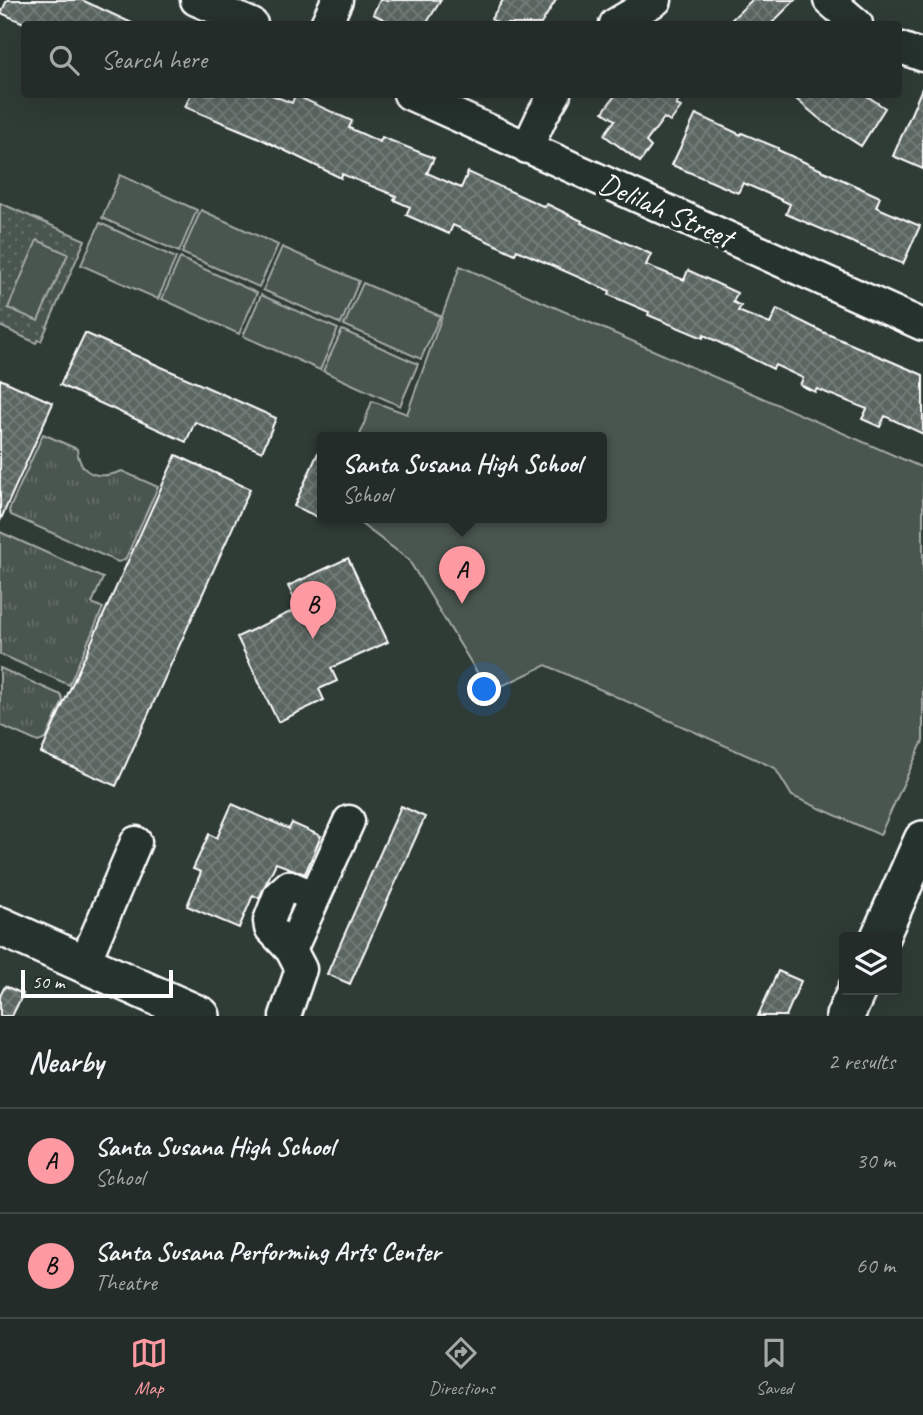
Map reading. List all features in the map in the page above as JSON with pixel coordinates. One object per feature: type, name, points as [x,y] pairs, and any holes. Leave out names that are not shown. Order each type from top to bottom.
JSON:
[{"type":"main road","points":[[882,932],[923,840]]},
{"type":"main road","points":[[0,926],[201,1016]]},
{"type":"main road","points":[[845,1016],[855,995]]},
{"type":"street","points":[[196,0],[245,21]]},
{"type":"street","points":[[327,21],[337,0]]},
{"type":"street","points":[[620,21],[656,0]]},
{"type":"street","points":[[829,0],[854,21]]},
{"type":"street","points":[[902,48],[923,56]]},
{"type":"street","name":"Delilah Street","points":[[418,98],[923,325]]},
{"type":"street","points":[[527,148],[553,98]]},
{"type":"street","points":[[285,1016],[301,969],[291,950],[349,821]]},
{"type":"street","points":[[83,964],[136,842]]},
{"type":"green space","points":[[120,175],[197,210],[179,252],[102,218]]},
{"type":"green space","points":[[0,203],[85,240],[41,341],[36,343],[0,326]]},
{"type":"green space","points":[[201,210],[278,245],[259,287],[182,253]]},
{"type":"green space","points":[[100,223],[176,258],[158,299],[81,265]]},
{"type":"green space","points":[[37,240],[68,254],[38,321],[8,308]]},
{"type":"green space","points":[[282,247],[359,281],[341,324],[263,290]]},
{"type":"green space","points":[[180,258],[257,293],[239,334],[162,299]]},
{"type":"green space","points":[[460,266],[923,468],[923,741],[880,835],[792,796],[775,768],[546,665],[489,692],[408,559],[360,523],[607,523],[607,432],[361,432],[372,401],[407,414]]},
{"type":"green space","points":[[363,283],[440,316],[421,359],[344,325]]},
{"type":"green space","points":[[261,295],[338,329],[320,370],[243,336]]},
{"type":"green space","points":[[342,330],[418,364],[400,406],[323,371]]},
{"type":"green space","points":[[43,434],[77,449],[82,466],[93,474],[107,475],[122,471],[158,487],[125,560],[118,562],[11,515],[9,510]]},
{"type":"green space","points":[[0,532],[103,578],[92,603],[103,608],[69,685],[0,654]]},
{"type":"green space","points":[[0,668],[61,695],[63,701],[46,739],[38,742],[0,725]]},
{"type":"building","points":[[7,0],[82,0],[128,21],[21,22],[1,13]]},
{"type":"building","points":[[380,0],[441,0],[428,21],[387,21],[373,14]]},
{"type":"building","points":[[503,0],[556,0],[543,21],[491,19]]},
{"type":"building","points":[[752,0],[795,0],[774,21],[730,21]]},
{"type":"building","points":[[923,86],[923,169],[893,156]]},
{"type":"building","points":[[189,98],[279,98],[292,103],[294,98],[302,98],[352,121],[349,128],[380,142],[382,137],[434,158],[427,173],[461,188],[468,172],[545,207],[547,204],[582,221],[581,223],[651,254],[646,265],[684,280],[688,270],[737,293],[733,302],[741,306],[738,311],[770,324],[777,309],[923,375],[923,434],[885,416],[880,427],[862,419],[867,409],[800,385],[803,378],[775,365],[773,369],[704,335],[703,338],[648,315],[649,312],[609,295],[610,291],[517,250],[515,254],[453,225],[449,234],[406,215],[410,207],[394,200],[396,196],[342,174],[341,178],[255,136],[185,107]]},
{"type":"building","points":[[613,98],[680,98],[676,105],[681,107],[670,122],[664,118],[646,142],[651,147],[640,162],[604,135],[615,120],[603,112]]},
{"type":"building","points":[[795,98],[870,98],[885,108],[861,146],[822,121]]},
{"type":"building","points":[[696,114],[741,135],[742,133],[778,148],[880,197],[876,207],[920,226],[903,264],[786,214],[790,204],[743,183],[738,193],[672,165]]},
{"type":"building","points":[[85,333],[276,418],[262,452],[195,422],[186,442],[60,385]]},
{"type":"building","points":[[0,379],[53,403],[0,521]]},
{"type":"building","points":[[176,455],[250,489],[116,786],[41,753]]},
{"type":"building","points":[[317,455],[317,517],[294,506]]},
{"type":"building","points":[[348,558],[388,642],[331,668],[337,681],[319,689],[324,700],[278,722],[237,637],[299,608],[288,586]]},
{"type":"building","points":[[232,804],[289,829],[292,823],[321,836],[305,874],[276,863],[259,898],[253,895],[239,928],[187,906],[201,872],[193,869],[209,834],[217,838]]},
{"type":"building","points":[[401,806],[425,817],[350,984],[327,974]]},
{"type":"building","points":[[778,971],[801,981],[786,1016],[758,1016]]},
{"type":"building","points":[[5,986],[23,994],[12,1016],[0,1016],[0,996]]},
{"type":"place","name":"Santa Susana High School","points":[[462,604]]},
{"type":"place","name":"Santa Susana Performing Arts Center","points":[[313,639]]}]
